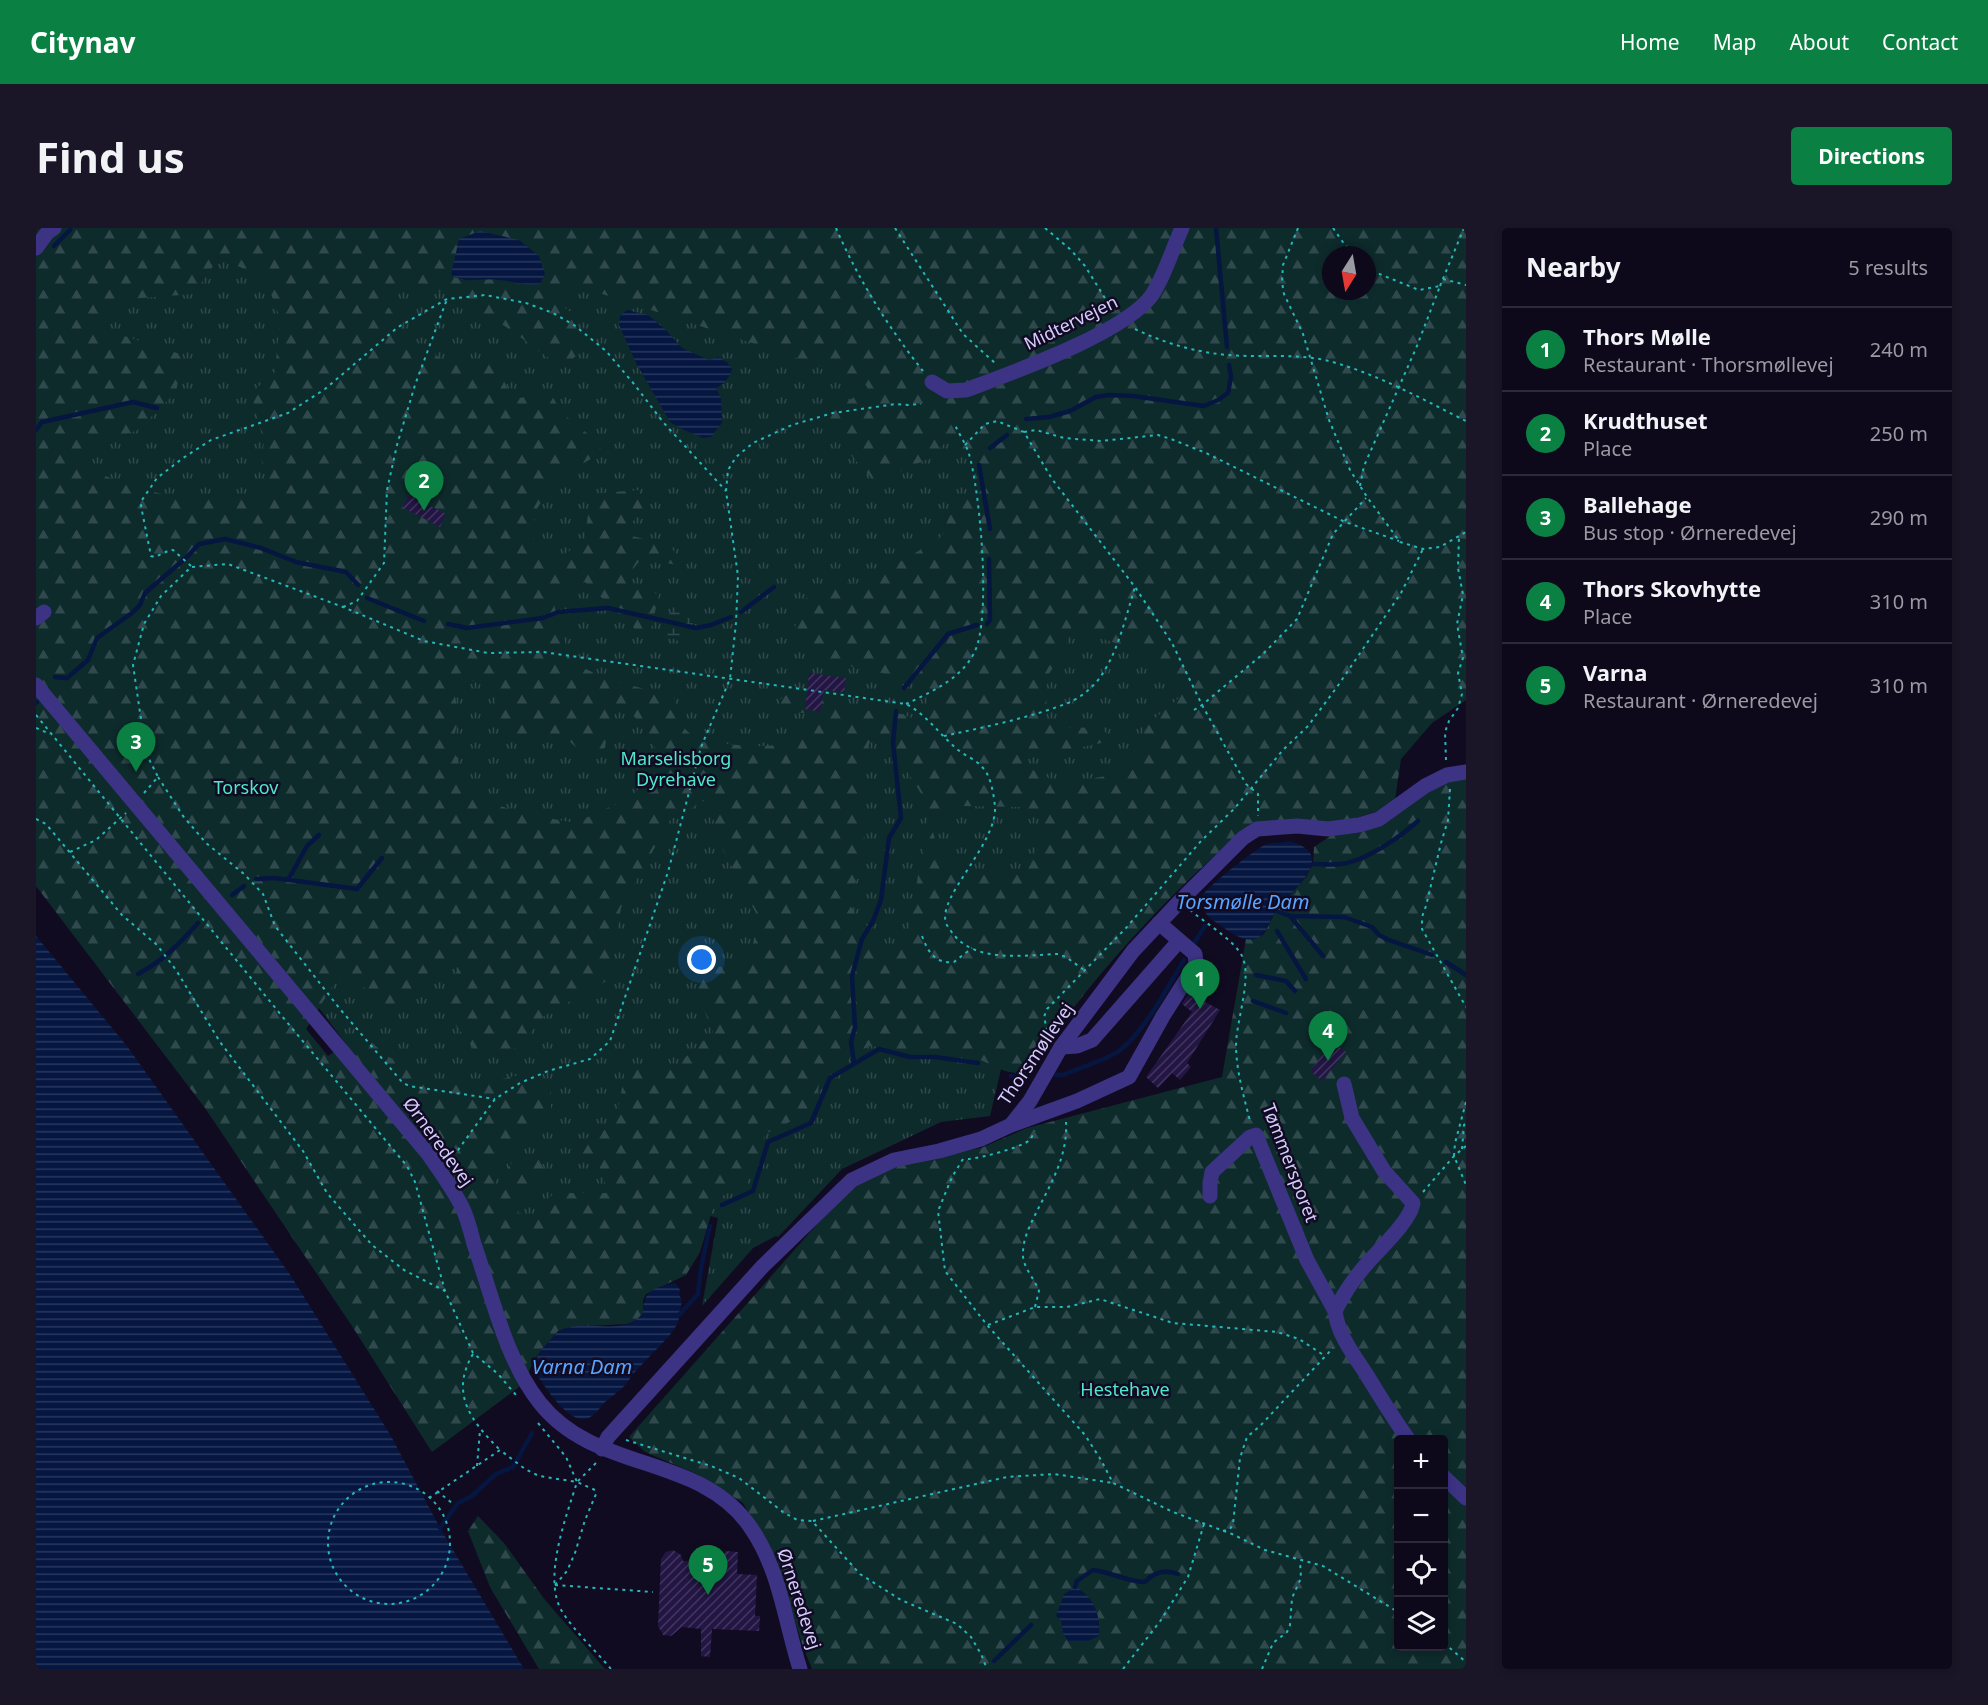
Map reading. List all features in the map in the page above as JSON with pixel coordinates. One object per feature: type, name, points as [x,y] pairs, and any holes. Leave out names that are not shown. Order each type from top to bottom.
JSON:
[{"type":"street","points":[[36,248],[47,233],[54,228]]},
{"type":"street","name":"Midtervejen","points":[[932,382],[947,392],[966,390],[1074,347],[1135,313],[1152,295],[1182,228]]},
{"type":"street","name":"Ørneredevej","points":[[36,685],[429,1155],[463,1210],[514,1358],[540,1403],[574,1434],[602,1449],[708,1487],[735,1507],[752,1528],[772,1567],[800,1669]]},
{"type":"street","points":[[1257,828],[1297,826],[1328,829],[1359,825],[1378,819],[1425,786],[1447,775],[1466,772]]},
{"type":"street","name":"Thorsmøllevej","points":[[602,1449],[608,1437],[762,1267],[852,1180],[894,1160],[939,1151],[981,1139],[1011,1125],[1030,1101],[1055,1043],[1159,923],[1243,838],[1257,828]]},
{"type":"street","points":[[1011,1125],[1129,1077],[1163,1016],[1196,964],[1195,954],[1159,923]]},
{"type":"street","points":[[1055,1043],[1077,1046],[1092,1040],[1179,941]]},
{"type":"street","points":[[1335,1311],[1364,1267],[1388,1242],[1411,1211],[1413,1203],[1384,1171],[1352,1118],[1344,1084]]},
{"type":"street","points":[[1210,1196],[1212,1172],[1250,1137],[1256,1135]]},
{"type":"street","name":"Tømmersporet","points":[[1256,1135],[1307,1260],[1335,1311],[1343,1338],[1405,1435]]},
{"type":"street","points":[[1448,1482],[1466,1498]]},
{"type":"path","points":[[836,228],[851,263],[870,295],[932,382]]},
{"type":"path","points":[[895,228],[963,334],[992,362],[1019,369]]},
{"type":"path","points":[[1045,228],[1071,250],[1085,266],[1120,321],[1171,345],[1227,354],[1289,355],[1336,363],[1400,388],[1466,421]]},
{"type":"path","points":[[1298,228],[1283,265],[1284,294],[1303,334],[1329,420],[1350,470],[1400,542]]},
{"type":"path","points":[[1333,228],[1346,246]]},
{"type":"path","points":[[1360,486],[1364,466],[1400,388],[1464,228]]},
{"type":"path","points":[[1376,272],[1419,290],[1440,286]]},
{"type":"path","points":[[1443,279],[1466,285]]},
{"type":"path","points":[[190,566],[170,550],[155,557],[151,556],[141,506],[142,500],[157,478],[211,440],[288,412],[325,389],[398,327],[447,299],[485,295],[526,303],[554,313],[574,325],[606,351],[663,422],[726,491]]},
{"type":"path","points":[[343,607],[357,601],[384,563],[387,490],[397,445],[447,299]]},
{"type":"path","points":[[458,1150],[495,1099],[520,1083],[539,1075],[590,1059],[610,1041],[668,872],[701,747],[730,679],[738,576],[726,491],[728,470],[736,457],[753,443],[792,425],[833,413],[896,404],[921,404]]},
{"type":"path","points":[[965,445],[986,424],[997,421],[1024,432],[1036,430],[1064,438],[1101,441],[1158,435],[1206,453],[1345,522],[1400,542],[1423,549],[1440,547],[1466,532]]},
{"type":"path","points":[[906,704],[955,677],[975,653],[981,630],[984,566],[974,480],[969,452],[955,425]]},
{"type":"path","points":[[1024,432],[1052,479],[1135,587],[1172,643],[1202,705],[1246,784],[1258,794],[1257,828]]},
{"type":"path","points":[[1194,710],[1263,654],[1297,619],[1333,534],[1367,497]]},
{"type":"path","points":[[1459,537],[1458,568],[1463,595],[1457,624],[1463,658],[1458,673],[1462,694],[1458,708],[1445,732],[1450,790],[1448,820],[1422,917],[1422,929],[1466,1007]]},
{"type":"path","points":[[1055,1043],[1044,1017],[1047,1009],[1126,928],[1201,841],[1252,789],[1282,750],[1308,726],[1401,593],[1423,549]]},
{"type":"path","points":[[495,1099],[409,1086],[402,1082],[274,926],[263,894],[244,874],[206,843],[183,816],[158,777],[146,753],[133,665],[144,624],[160,597],[190,566],[228,564],[343,607],[424,641],[488,653],[543,652],[906,704],[927,718],[943,736],[984,768],[992,788],[995,809],[989,834],[946,909],[945,922],[955,937],[972,948],[992,955],[1058,954],[1084,970]]},
{"type":"path","points":[[943,736],[988,726],[1070,702],[1087,691],[1102,675],[1114,652],[1135,587]]},
{"type":"path","points":[[36,715],[286,1022],[407,1166],[416,1182],[445,1291],[474,1353],[498,1374],[519,1400]]},
{"type":"path","points":[[36,728],[51,734]]},
{"type":"path","points":[[70,852],[96,840],[120,819],[158,777]]},
{"type":"path","points":[[36,819],[46,824],[122,915],[157,945],[176,970],[220,1042],[303,1150],[327,1193],[372,1245],[404,1270],[445,1291]]},
{"type":"path","name":"Tømmersporet","points":[[1180,901],[1232,945],[1242,957],[1245,971],[1236,1046],[1239,1080],[1256,1135]]},
{"type":"path","points":[[922,936],[926,947],[934,958],[940,961],[954,962],[972,948]]},
{"type":"path","points":[[1466,1102],[1455,1143],[1454,1156],[1466,1185]]},
{"type":"path","points":[[1035,1307],[1039,1292],[1025,1264],[1023,1254],[1028,1229],[1057,1171],[1062,1155],[1066,1124],[1062,1106]]},
{"type":"path","points":[[951,1161],[978,1158],[1030,1139],[1041,1114]]},
{"type":"path","points":[[1462,1149],[1465,1125]]},
{"type":"path","points":[[981,1139],[962,1159],[938,1211],[945,1271],[987,1325],[1085,1435],[1113,1483]]},
{"type":"path","points":[[1413,1203],[1466,1145]]},
{"type":"path","points":[[987,1325],[1035,1307],[1067,1307],[1100,1299],[1173,1323],[1277,1332],[1299,1339],[1325,1356]]},
{"type":"path","points":[[1223,1531],[1230,1529],[1233,1524],[1240,1458],[1247,1437],[1292,1394],[1343,1338]]},
{"type":"path","points":[[474,1353],[464,1368],[464,1403],[480,1430],[500,1450],[525,1469],[539,1476],[577,1482],[595,1490],[597,1494],[585,1520],[576,1553],[567,1571],[555,1585]]},
{"type":"path","points":[[533,1417],[566,1458],[577,1482]]},
{"type":"path","points":[[477,1466],[480,1430]]},
{"type":"path","points":[[628,1434],[623,1439],[711,1466],[739,1478],[797,1520],[812,1521],[1007,1477],[1054,1474],[1113,1483],[1173,1512],[1223,1531],[1265,1551],[1323,1566],[1394,1610]]},
{"type":"path","points":[[602,1449],[594,1466],[577,1482],[556,1554],[555,1585],[561,1611],[611,1669]]},
{"type":"path","points":[[429,1498],[500,1450]]},
{"type":"path","points":[[384,1483],[406,1485],[421,1491],[429,1498],[446,1522],[450,1544],[445,1566],[433,1585],[415,1598],[393,1604],[371,1601],[351,1591],[336,1574],[328,1542],[332,1520],[344,1502],[363,1488],[384,1483]]},
{"type":"path","points":[[437,1491],[452,1503]]},
{"type":"path","points":[[812,1521],[860,1574],[901,1600],[957,1624],[971,1637],[987,1669]]},
{"type":"path","points":[[1124,1669],[1161,1620],[1188,1577],[1204,1524]]},
{"type":"path","points":[[1262,1669],[1273,1643],[1287,1632],[1290,1625],[1292,1598],[1301,1578],[1300,1561]]},
{"type":"path","points":[[555,1585],[653,1592]]},
{"type":"path","points":[[1448,1647],[1466,1662]]},
{"type":"green space","name":"Torskov","points":[[36,228],[1466,228],[1466,700],[1432,723],[1401,759],[1394,806],[1336,824],[1252,823],[1220,850],[1129,941],[1074,1007],[1025,1075],[1005,1071],[974,1057],[869,1046],[822,1077],[810,1112],[765,1134],[746,1186],[716,1198],[700,1252],[686,1275],[646,1294],[643,1300],[643,1313],[638,1319],[627,1324],[569,1327],[558,1331],[535,1358],[523,1384],[432,1452],[352,1326],[205,1108],[36,886]],"holes":[[[480,231],[518,240],[540,284],[492,279],[469,280],[452,276]],[[219,258],[265,278],[280,318],[275,372],[251,393],[264,443],[261,458],[270,495],[184,500],[125,484],[76,464],[95,445],[138,430],[176,392],[183,355],[103,329],[117,300],[193,294]],[[572,284],[861,379],[870,391],[835,406],[822,423],[875,482],[930,458],[946,442],[962,449],[988,488],[954,502],[942,536],[909,557],[855,584],[841,583],[800,601],[793,639],[821,660],[891,675],[930,678],[927,707],[912,718],[879,706],[849,719],[836,700],[790,693],[779,700],[780,705],[787,711],[812,714],[810,724],[787,741],[768,746],[699,742],[685,729],[673,696],[609,680],[571,662],[552,598],[585,582],[637,631],[650,633],[659,595],[625,579],[641,559],[678,565],[676,553],[667,544],[623,534],[644,507],[639,490],[591,494],[584,542],[559,557],[534,548],[534,514],[554,480],[603,452],[594,439],[562,413],[552,396],[512,399],[496,363],[443,360],[411,338],[374,288],[445,292],[508,328],[562,368],[583,350],[575,315],[559,304],[566,289]],[[1072,626],[1140,652],[1180,679],[1179,698],[1147,725],[1133,762],[1118,774],[1065,783],[1052,780],[1025,765],[1028,749],[1063,751],[1111,741],[1102,727],[1071,728],[1046,722],[1047,677],[1065,649]],[[459,673],[496,693],[496,727],[517,738],[563,735],[584,755],[605,748],[608,726],[620,705],[647,731],[655,746],[661,767],[629,798],[575,823],[526,814],[471,797],[452,744],[459,717],[453,686]],[[871,739],[905,768],[929,806],[907,945],[873,944],[847,900],[869,855],[857,809],[865,755]],[[707,799],[723,850],[758,917],[749,966],[705,967],[696,990],[713,1032],[678,1064],[625,1070],[616,1123],[602,1127],[578,1145],[580,1155],[599,1168],[609,1193],[554,1193],[533,1216],[518,1213],[522,1199],[544,1169],[539,1160],[512,1162],[497,1187],[491,1163],[522,1133],[551,1115],[551,1092],[519,1075],[493,1081],[430,1079],[387,1056],[370,1041],[346,1044],[328,1056],[306,1029],[337,979],[365,988],[387,1020],[409,1006],[424,975],[465,957],[443,996],[452,1021],[477,1052],[518,1048],[544,1016],[608,980],[621,908],[670,820]],[[963,806],[1020,807],[1039,813],[1042,842],[1027,866],[995,878],[955,867],[939,855],[933,832],[936,816]]]},
{"type":"green space","name":"Torskov","points":[[474,228],[1319,431],[1005,1052],[990,1116],[941,1122],[842,1169],[778,1237],[753,1248],[702,1306],[718,1218],[701,1213],[550,1258],[346,1044],[185,829],[36,362],[70,251]]},
{"type":"green space","points":[[677,607],[693,617],[693,634],[681,642],[663,635],[666,617]]},
{"type":"green space","name":"Hestehave","points":[[1455,779],[1466,779],[1466,1669],[812,1669],[802,1644],[777,1560],[743,1503],[699,1475],[645,1452],[629,1437],[836,1203],[868,1177],[901,1163],[981,1148],[1027,1128],[1222,1077],[1246,939],[1260,937],[1264,934],[1276,911],[1306,877],[1313,864],[1314,847],[1332,835],[1359,833],[1376,826],[1438,786]]},
{"type":"green space","points":[[478,1516],[504,1543],[545,1600],[605,1669],[539,1669],[490,1587],[468,1531]]},
{"type":"water","points":[[480,231],[519,240],[539,256],[545,274],[540,284],[492,279],[463,280],[451,275],[459,239]]},
{"type":"water","points":[[627,310],[648,315],[682,348],[709,360],[718,357],[727,362],[732,369],[722,385],[716,388],[721,398],[722,423],[711,437],[703,438],[670,422],[635,361],[619,325],[620,316]]},
{"type":"water","name":"Torsmølle Dam","points":[[1289,841],[1304,847],[1311,855],[1312,864],[1308,873],[1276,911],[1262,935],[1252,939],[1238,936],[1214,921],[1204,911],[1200,905],[1200,899],[1231,869],[1267,844]]},
{"type":"water","points":[[36,936],[127,1046],[291,1276],[391,1436],[440,1528],[524,1669],[36,1669]]},
{"type":"water","name":"Varna Dam","points":[[676,1283],[682,1300],[678,1323],[670,1335],[623,1387],[593,1415],[580,1419],[565,1410],[534,1371],[536,1359],[542,1349],[561,1330],[571,1327],[625,1325],[643,1313],[648,1294],[656,1288]]},
{"type":"water","points":[[1075,1587],[1091,1601],[1099,1621],[1099,1636],[1088,1641],[1068,1641],[1063,1633],[1061,1620],[1056,1616],[1064,1594]]},
{"type":"building","points":[[409,495],[446,514],[440,527],[402,507]]},
{"type":"building","points":[[809,673],[846,678],[844,692],[824,690],[820,712],[805,709]]},
{"type":"building","points":[[1195,983],[1210,992],[1205,1002],[1220,1010],[1187,1063],[1191,1067],[1180,1080],[1172,1073],[1158,1088],[1146,1077],[1192,1012],[1182,1004]]},
{"type":"building","points":[[1333,1042],[1346,1052],[1322,1081],[1310,1071]]},
{"type":"building","points":[[673,1550],[681,1555],[683,1561],[724,1562],[725,1551],[738,1552],[737,1574],[757,1575],[755,1616],[760,1616],[759,1631],[712,1629],[710,1657],[701,1656],[701,1629],[682,1627],[671,1636],[663,1635],[658,1626],[661,1559],[666,1552]]},
{"type":"waterway","points":[[1216,228],[1227,347]]},
{"type":"waterway","points":[[54,246],[70,230]]},
{"type":"waterway","points":[[1026,419],[1049,417],[1070,411],[1096,397],[1109,395],[1204,406],[1228,393],[1231,377],[1229,365]]},
{"type":"waterway","points":[[36,430],[42,422],[133,402],[157,408]]},
{"type":"waterway","points":[[990,448],[1007,435]]},
{"type":"waterway","points":[[979,465],[990,529]]},
{"type":"waterway","points":[[55,677],[67,678],[88,660],[97,638],[132,613],[140,605],[145,593],[199,544],[225,539],[261,548],[296,562],[346,572],[358,585]]},
{"type":"waterway","points":[[987,624],[990,620],[989,559]]},
{"type":"waterway","points":[[741,612],[774,587]]},
{"type":"waterway","points":[[367,598],[424,621]]},
{"type":"waterway","points":[[448,624],[467,628],[543,618],[558,612],[608,608],[696,628],[731,617]]},
{"type":"waterway","points":[[904,688],[948,634],[977,625]]},
{"type":"waterway","points":[[854,1063],[851,1042],[855,1027],[852,976],[862,939],[873,921],[881,900],[889,838],[901,818],[893,743],[896,711]]},
{"type":"waterway","points":[[1313,864],[1341,864],[1361,858],[1392,841],[1418,821]]},
{"type":"waterway","points":[[288,880],[307,846],[319,835]]},
{"type":"waterway","points":[[256,879],[275,878],[357,889],[382,858]]},
{"type":"waterway","points":[[232,895],[244,886]]},
{"type":"waterway","points":[[1276,911],[1290,916],[1344,917],[1372,927],[1379,935],[1389,940],[1432,955]]},
{"type":"waterway","points":[[1290,916],[1323,956]]},
{"type":"waterway","points":[[138,974],[170,952],[198,923]]},
{"type":"waterway","points":[[1193,945],[1205,926]]},
{"type":"waterway","points":[[1277,931],[1306,979]]},
{"type":"waterway","points":[[1056,1075],[1063,1075],[1107,1058],[1128,1043],[1155,1008],[1184,960]]},
{"type":"waterway","points":[[1446,962],[1466,975]]},
{"type":"waterway","points":[[1256,975],[1286,981],[1295,991]]},
{"type":"waterway","points":[[1253,1001],[1286,1013]]},
{"type":"waterway","points":[[722,1205],[753,1191],[768,1142],[811,1123],[830,1078],[879,1049],[910,1057],[935,1057],[978,1063]]},
{"type":"waterway","points":[[1011,1076],[1022,1077]]},
{"type":"waterway","points":[[679,1315],[698,1294],[710,1226]]},
{"type":"waterway","points":[[440,1528],[458,1503],[472,1496],[496,1474],[513,1467],[532,1433]]},
{"type":"waterway","points":[[1075,1587],[1077,1581],[1093,1570],[1145,1582],[1160,1572],[1178,1574]]},
{"type":"waterway","points":[[994,1661],[1031,1625]]},
{"type":"place","name":"Krudthuset","points":[[424,511]]},
{"type":"place","name":"Ballehage","points":[[136,772]]},
{"type":"place","name":"Thors Mølle","points":[[1200,1009]]},
{"type":"place","name":"Thors Skovhytte","points":[[1328,1061]]},
{"type":"place","name":"Varna","points":[[708,1595]]},
{"type":"park label","name":"Marselisborg Dyrehave","points":[[676,769]]}]
